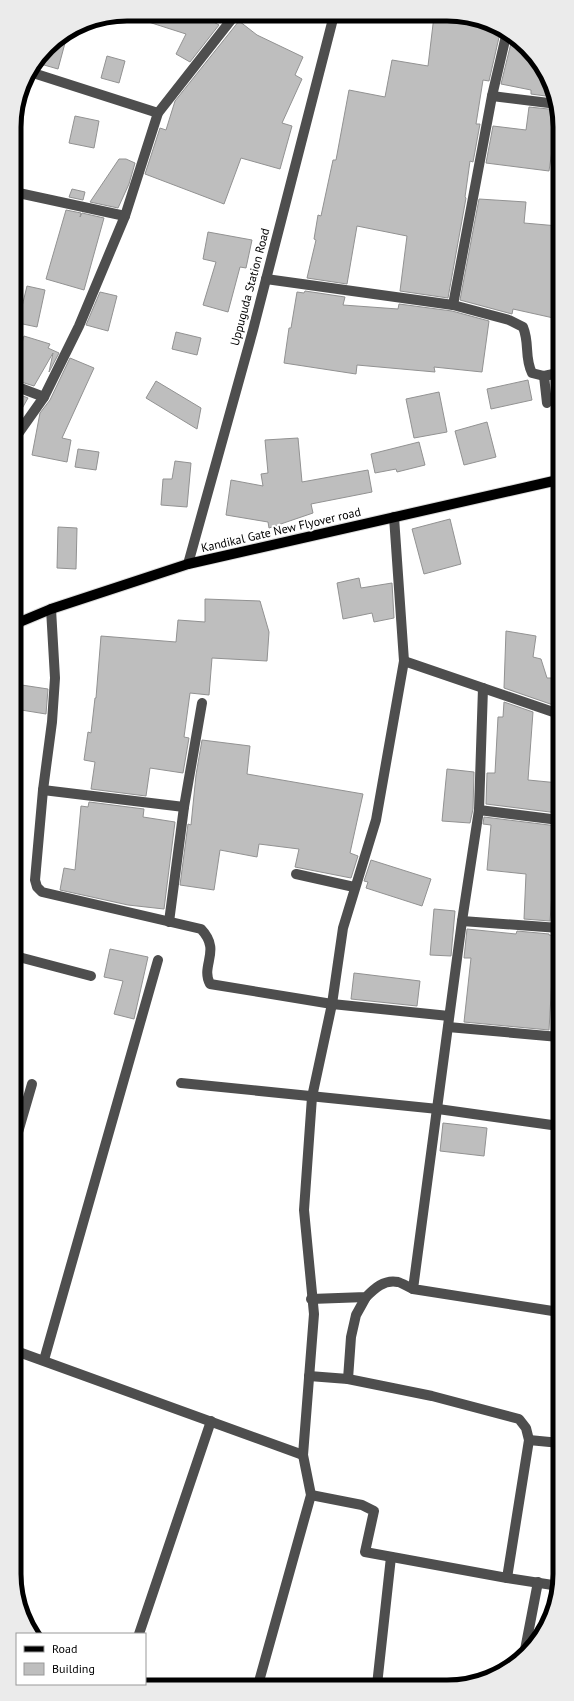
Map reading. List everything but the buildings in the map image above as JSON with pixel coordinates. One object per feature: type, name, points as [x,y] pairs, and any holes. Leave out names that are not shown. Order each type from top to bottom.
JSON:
[{"type":"main road","name":"Kandikal Gate New Flyover road","points":[[21,622],[51,609],[188,564],[553,481]]},
{"type":"street","points":[[21,429],[44,396],[79,326],[125,216],[158,113],[230,21]]},
{"type":"street","name":"Uppuguda Station Road","points":[[188,564],[266,279],[332,21]]},
{"type":"street","points":[[453,305],[492,96],[505,39]]},
{"type":"street","points":[[36,74],[158,113]]},
{"type":"street","points":[[492,96],[550,103]]},
{"type":"street","points":[[21,194],[125,216]]},
{"type":"street","points":[[266,279],[453,305],[509,320],[523,327],[527,338],[528,364],[532,373],[544,376],[553,374]]},
{"type":"street","points":[[544,376],[547,403]]},
{"type":"street","points":[[21,388],[44,396]]},
{"type":"street","points":[[259,1680],[311,1495],[303,1455],[314,1314],[311,1299],[304,1210],[312,1097],[332,1004],[343,928],[354,887],[376,820],[404,661],[394,517]]},
{"type":"street","points":[[51,609],[55,678],[52,722],[43,790],[35,880],[37,887],[42,892],[201,929],[209,937],[211,949],[207,978],[210,984],[332,1004],[449,1016]]},
{"type":"street","points":[[404,661],[553,712]]},
{"type":"street","points":[[413,1289],[462,921],[479,810],[482,688]]},
{"type":"street","points":[[169,922],[184,807],[202,703]]},
{"type":"street","points":[[43,790],[184,807]]},
{"type":"street","points":[[479,810],[553,819]]},
{"type":"street","points":[[296,874],[354,887]]},
{"type":"street","points":[[462,921],[553,928]]},
{"type":"street","points":[[21,958],[91,976]]},
{"type":"street","points":[[44,1360],[158,960]]},
{"type":"street","points":[[448,1027],[553,1036]]},
{"type":"street","points":[[181,1083],[438,1109],[553,1125]]},
{"type":"street","points":[[21,1120],[32,1084]]},
{"type":"street","points":[[348,1379],[351,1337],[356,1315],[366,1297],[377,1286],[398,1282],[413,1289],[553,1311]]},
{"type":"street","points":[[311,1299],[366,1297]]},
{"type":"street","points":[[21,1353],[303,1455]]},
{"type":"street","points":[[309,1376],[348,1379],[432,1396],[519,1419],[526,1428],[528,1440],[507,1578]]},
{"type":"street","points":[[139,1633],[211,1421]]},
{"type":"street","points":[[528,1440],[553,1442]]},
{"type":"street","points":[[311,1495],[362,1504],[374,1511],[365,1552],[552,1585]]},
{"type":"street","points":[[378,1680],[391,1557]]},
{"type":"street","points":[[526,1645],[538,1582]]}]
